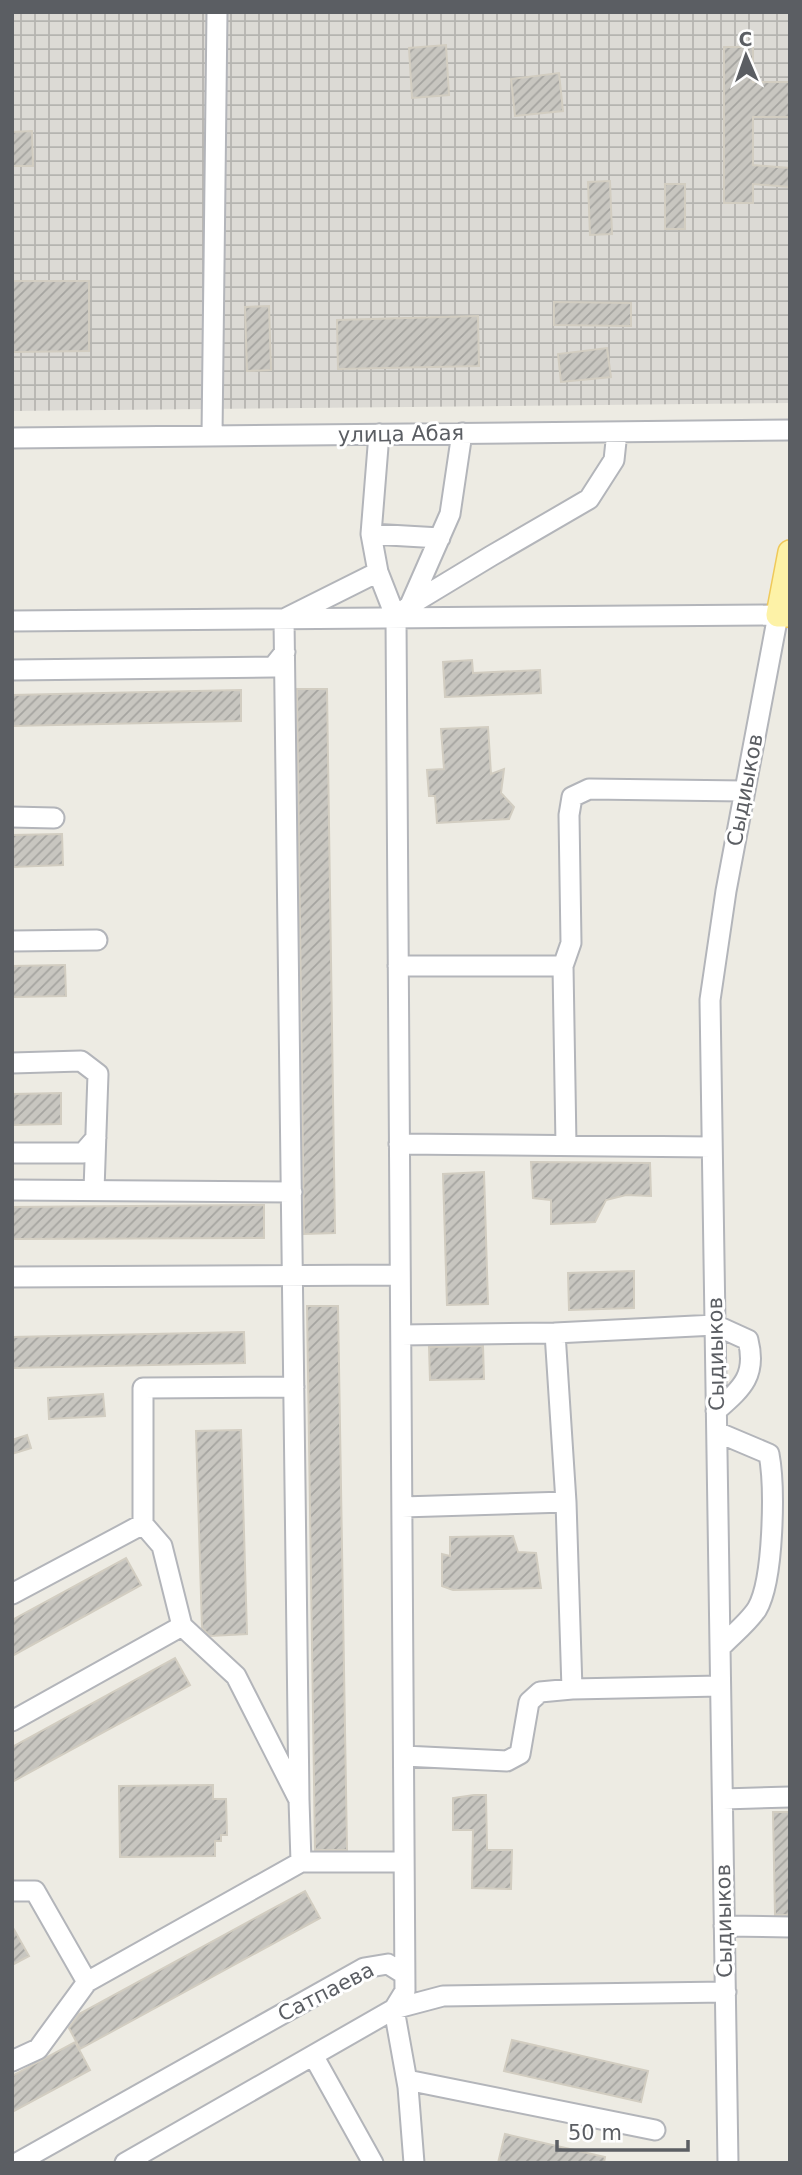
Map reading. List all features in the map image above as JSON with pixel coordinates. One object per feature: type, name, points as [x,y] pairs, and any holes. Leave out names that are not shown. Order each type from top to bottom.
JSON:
[{"type":"main road","name":"Сыдиыков","points":[[784,615],[790,552]]},
{"type":"street","points":[[212,436],[217,12]]},
{"type":"street","name":"улица Абая","points":[[12,438],[790,430]]},
{"type":"street","points":[[403,612],[589,499],[614,460],[617,432]]},
{"type":"street","points":[[443,1996],[405,1977],[398,966],[403,612],[450,514],[462,433]]},
{"type":"street","points":[[379,434],[371,534],[378,572],[403,612]]},
{"type":"street","points":[[371,534],[440,538]]},
{"type":"street","points":[[284,619],[378,572]]},
{"type":"street","points":[[12,621],[284,619],[403,612],[784,615]]},
{"type":"street","name":"Сыдиыков","points":[[728,2163],[710,1000],[744,791],[784,615]]},
{"type":"street","points":[[284,619],[301,1862]]},
{"type":"street","points":[[12,670],[273,667],[285,652]]},
{"type":"street","points":[[566,1145],[563,966],[571,943],[569,815],[572,797],[589,789],[744,791]]},
{"type":"street","points":[[12,817],[54,818]]},
{"type":"street","points":[[12,941],[97,940]]},
{"type":"street","points":[[398,966],[563,966]]},
{"type":"street","points":[[12,1063],[81,1061],[94,1068],[98,1074],[94,1190]]},
{"type":"street","points":[[12,1153],[83,1153],[96,1138]]},
{"type":"street","points":[[399,1144],[712,1147]]},
{"type":"street","points":[[12,1190],[292,1192]]},
{"type":"street","points":[[12,1277],[400,1275]]},
{"type":"street","points":[[401,1335],[555,1333],[715,1325],[748,1340],[752,1359],[743,1388],[716,1411]]},
{"type":"street","points":[[555,1333],[566,1502],[572,1689]]},
{"type":"street","points":[[294,1387],[143,1388],[144,1524],[162,1546],[182,1626],[236,1676],[299,1800]]},
{"type":"street","points":[[717,1432],[769,1454],[775,1483],[767,1577],[757,1608],[720,1648]]},
{"type":"street","points":[[402,1507],[566,1502]]},
{"type":"street","points":[[12,1594],[144,1524]]},
{"type":"street","points":[[12,1721],[182,1626]]},
{"type":"street","points":[[404,1756],[507,1761],[520,1754],[529,1702],[540,1692],[720,1686]]},
{"type":"street","points":[[723,1799],[790,1797]]},
{"type":"street","points":[[12,2061],[38,2049],[87,1982],[301,1862],[404,1863]]},
{"type":"street","points":[[12,1891],[36,1891],[87,1982]]},
{"type":"street","points":[[364,1968],[398,1941],[406,1923]]},
{"type":"street","points":[[724,1926],[790,1927]]},
{"type":"street","name":"Сатпаева","points":[[17,2163],[364,1968],[388,1964],[405,1977],[401,2001],[394,2009]]},
{"type":"street","points":[[125,2163],[394,2009],[443,1996],[726,1992]]},
{"type":"street","points":[[394,2009],[407,2080],[414,2163]]},
{"type":"street","points":[[314,2057],[373,2163]]},
{"type":"street","points":[[407,2080],[655,2130]]},
{"type":"shaded area","points":[[12,12],[790,12],[790,403],[12,411]]},
{"type":"building","points":[[446,45],[449,95],[412,98],[409,48]]},
{"type":"building","points":[[724,47],[753,47],[753,82],[790,82],[790,117],[753,117],[753,165],[790,168],[790,187],[753,184],[753,203],[724,203]]},
{"type":"building","points":[[559,73],[563,111],[515,116],[511,79]]},
{"type":"building","points":[[32,131],[33,166],[12,166],[12,132]]},
{"type":"building","points":[[610,181],[612,234],[590,235],[588,182]]},
{"type":"building","points":[[665,184],[685,184],[685,229],[665,229]]},
{"type":"building","points":[[12,281],[89,281],[89,351],[12,352]]},
{"type":"building","points":[[554,302],[631,303],[631,326],[554,325]]},
{"type":"building","points":[[269,306],[271,370],[247,371],[245,307]]},
{"type":"building","points":[[478,316],[479,366],[338,369],[337,320]]},
{"type":"building","points":[[607,348],[611,377],[561,382],[558,354]]},
{"type":"building","points":[[472,660],[473,673],[540,670],[541,693],[445,697],[443,662]]},
{"type":"building","points":[[297,689],[327,689],[335,1233],[304,1234]]},
{"type":"building","points":[[241,690],[241,721],[12,726],[12,695]]},
{"type":"building","points":[[488,727],[491,774],[504,769],[501,793],[514,807],[509,819],[437,823],[435,796],[429,796],[427,770],[444,769],[441,729]]},
{"type":"building","points":[[62,834],[63,865],[12,867],[12,835]]},
{"type":"building","points":[[65,965],[66,996],[12,997],[12,966]]},
{"type":"building","points":[[61,1093],[61,1124],[12,1125],[12,1094]]},
{"type":"building","points":[[531,1162],[650,1163],[651,1196],[626,1195],[606,1200],[595,1222],[551,1224],[551,1200],[533,1198]]},
{"type":"building","points":[[484,1172],[488,1304],[447,1305],[443,1174]]},
{"type":"building","points":[[264,1205],[264,1238],[12,1239],[12,1207]]},
{"type":"building","points":[[634,1271],[634,1308],[569,1310],[568,1273]]},
{"type":"building","points":[[307,1306],[338,1306],[347,1850],[315,1850]]},
{"type":"building","points":[[244,1332],[245,1363],[12,1368],[12,1337]]},
{"type":"building","points":[[483,1346],[484,1379],[430,1380],[429,1347]]},
{"type":"building","points":[[103,1394],[105,1416],[49,1419],[48,1398]]},
{"type":"building","points":[[241,1430],[247,1634],[210,1636],[202,1628],[196,1431]]},
{"type":"building","points":[[27,1435],[31,1448],[12,1454],[12,1440]]},
{"type":"building","points":[[513,1536],[518,1552],[536,1553],[541,1588],[453,1590],[442,1586],[442,1554],[450,1556],[450,1537]]},
{"type":"building","points":[[126,1558],[141,1585],[12,1656],[12,1620]]},
{"type":"building","points":[[175,1658],[190,1685],[12,1782],[12,1747]]},
{"type":"building","points":[[213,1785],[213,1799],[226,1799],[227,1835],[221,1835],[221,1841],[215,1841],[215,1856],[120,1857],[119,1786]]},
{"type":"building","points":[[486,1795],[487,1850],[512,1850],[511,1889],[472,1888],[473,1830],[453,1830],[453,1798]]},
{"type":"building","points":[[773,1812],[790,1812],[790,1915],[775,1915]]},
{"type":"building","points":[[305,1891],[320,1918],[80,2049],[69,2028],[79,2014]]},
{"type":"building","points":[[12,1926],[29,1956],[12,1965]]},
{"type":"building","points":[[512,2040],[648,2071],[641,2102],[504,2071]]},
{"type":"building","points":[[75,2042],[90,2070],[12,2112],[12,2076]]},
{"type":"building","points":[[505,2134],[605,2157],[604,2163],[498,2163]]}]
